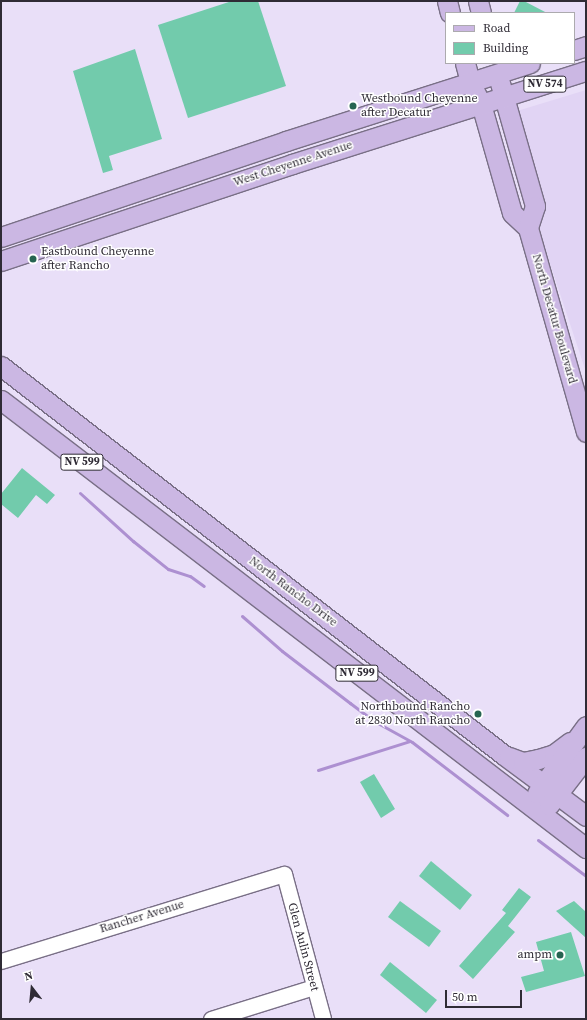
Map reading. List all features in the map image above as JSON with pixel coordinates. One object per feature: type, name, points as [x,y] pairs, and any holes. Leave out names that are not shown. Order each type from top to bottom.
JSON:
[{"type":"main road","points":[[447,1],[450,12]]},
{"type":"main road","points":[[478,1],[481,12]]},
{"type":"main road","points":[[575,50],[586,46]]},
{"type":"main road","points":[[465,64],[470,82],[481,104],[512,213],[528,228],[535,206],[503,96],[497,68]]},
{"type":"main road","name":"West Cheyenne Avenue","points":[[1,237],[286,140],[470,82],[497,68],[523,64]]},
{"type":"main road","name":"West Cheyenne Avenue","points":[[1,260],[292,164],[586,71]]},
{"type":"main road","name":"North Decatur Boulevard","points":[[528,228],[586,432]]},
{"type":"main road","name":"North Rancho Drive","points":[[1,366],[254,563],[586,816]]},
{"type":"main road","name":"North Rancho Drive","points":[[1,400],[586,848]]},
{"type":"main road","points":[[239,583],[254,563]]},
{"type":"main road","points":[[504,755],[523,762],[530,761],[554,754],[581,733]]},
{"type":"main road","points":[[535,809],[550,789],[581,733]]},
{"type":"main road","points":[[550,789],[586,757]]},
{"type":"street","name":"Rancher Avenue","points":[[1,961],[284,874]]},
{"type":"street","name":"Glen Aulin Street","points":[[284,874],[323,1019]]},
{"type":"street","points":[[210,1019],[314,987]]},
{"type":"shaded area","points":[[586,90],[586,372],[501,116]]},
{"type":"building","points":[[232,1],[258,1],[286,86],[188,118],[158,25]]},
{"type":"building","points":[[520,1],[524,1],[545,12],[514,12]]},
{"type":"building","points":[[135,49],[162,139],[109,156],[113,170],[103,173],[73,71]]},
{"type":"building","points":[[22,468],[55,495],[47,504],[36,495],[18,518],[1,504],[1,494]]},
{"type":"building","points":[[374,774],[395,809],[381,818],[360,782]]},
{"type":"building","points":[[431,861],[472,895],[460,910],[419,876]]},
{"type":"building","points":[[519,888],[531,897],[508,926],[515,932],[473,979],[459,966],[506,913],[502,910]]},
{"type":"building","points":[[400,901],[441,931],[429,947],[388,917]]},
{"type":"building","points":[[574,901],[586,912],[586,938],[556,911]]},
{"type":"building","points":[[571,932],[585,976],[526,992],[521,977],[544,971],[536,942]]},
{"type":"building","points":[[390,962],[437,1000],[426,1013],[380,975]]},
{"type":"waterway","points":[[80,493],[133,541],[168,569],[190,576],[204,586]]},
{"type":"waterway","points":[[242,616],[282,651],[350,703],[374,721],[412,742],[507,815]]},
{"type":"waterway","points":[[318,770],[410,741]]},
{"type":"waterway","points":[[538,840],[586,876]]},
{"type":"place","name":"Westbound Cheyenne after Decatur","points":[[353,106]]},
{"type":"place","name":"Eastbound Cheyenne after Rancho","points":[[33,259]]},
{"type":"place","name":"Northbound Rancho at 2830 North Rancho","points":[[478,714]]},
{"type":"place","name":"ampm","points":[[560,955]]}]
